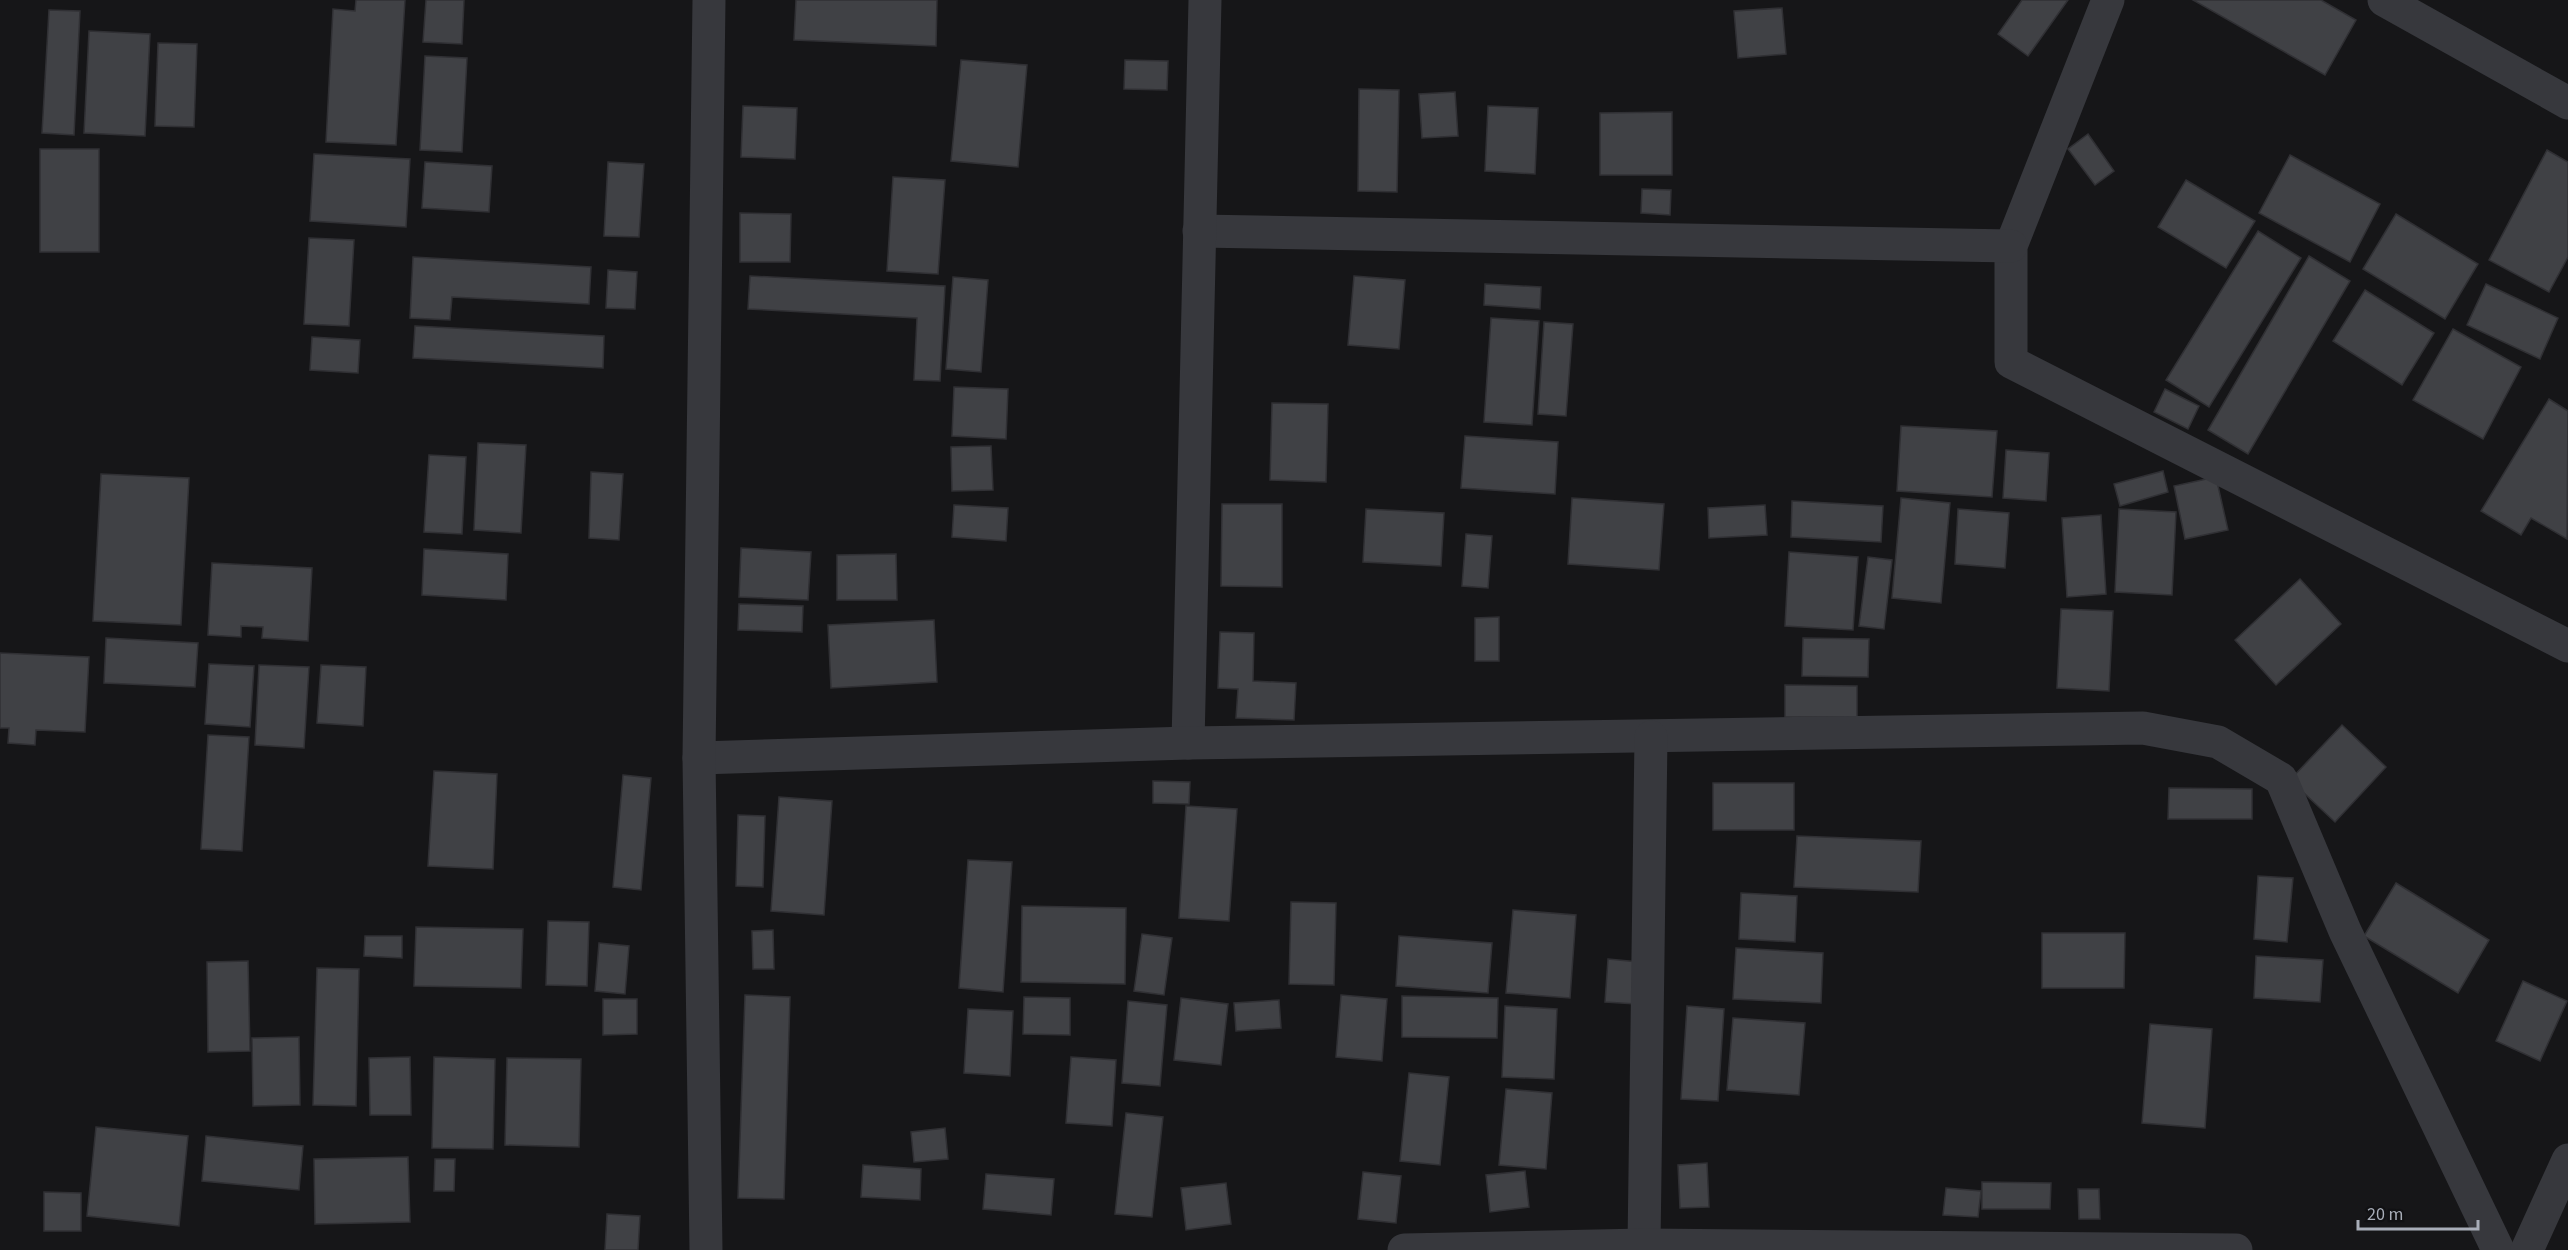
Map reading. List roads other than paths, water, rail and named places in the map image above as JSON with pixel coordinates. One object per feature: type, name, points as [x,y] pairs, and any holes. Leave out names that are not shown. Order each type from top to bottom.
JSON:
[{"type":"street","points":[[706,1250],[699,758],[709,0]]},
{"type":"street","points":[[1188,743],[1205,0]]},
{"type":"street","points":[[2108,0],[2011,246],[2011,362],[2568,646]]},
{"type":"street","points":[[2384,0],[2568,103]]},
{"type":"street","points":[[1199,231],[2011,246]]},
{"type":"street","points":[[699,758],[1188,743],[2143,728],[2218,742],[2281,779],[2345,930],[2498,1250]]},
{"type":"street","points":[[1644,1245],[1651,736]]},
{"type":"street","points":[[2527,1250],[2568,1160]]},
{"type":"street","points":[[1404,1250],[1644,1245],[2236,1250]]}]
